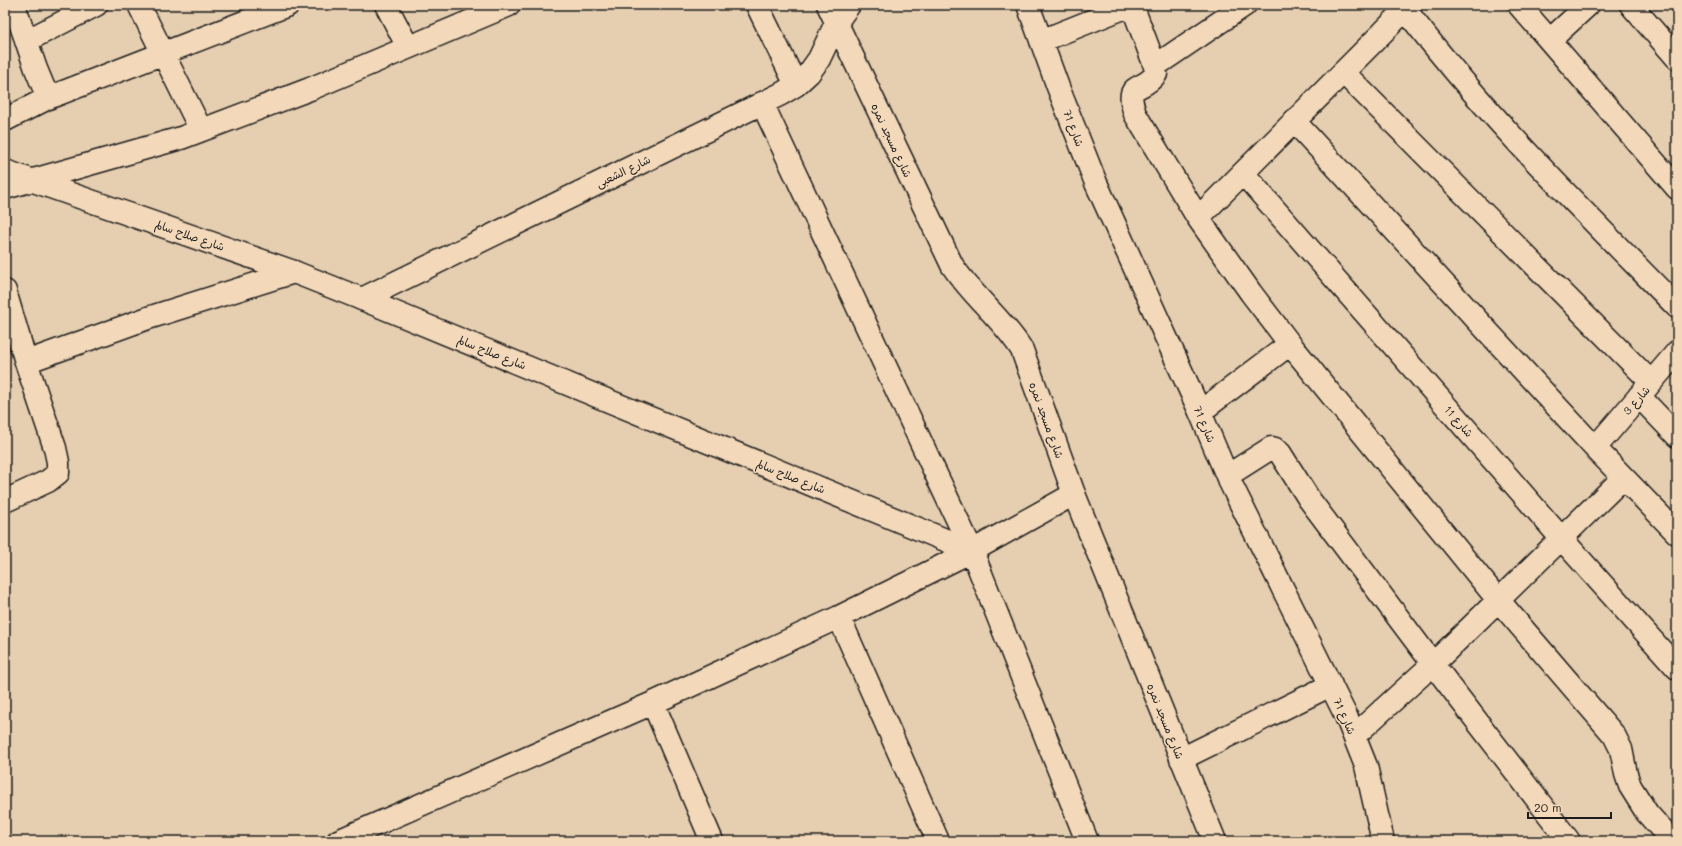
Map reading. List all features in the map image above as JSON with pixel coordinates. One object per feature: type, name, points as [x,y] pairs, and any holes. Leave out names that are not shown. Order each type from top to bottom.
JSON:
[{"type":"street","points":[[14,5],[36,69],[48,98]]},
{"type":"street","points":[[26,41],[96,5]]},
{"type":"street","points":[[139,5],[201,130]]},
{"type":"street","points":[[5,120],[48,98],[288,5]]},
{"type":"street","points":[[386,5],[408,47]]},
{"type":"street","points":[[5,188],[182,138],[310,89],[509,5]]},
{"type":"street","points":[[757,5],[796,84]]},
{"type":"street","name":"شارع الشعبى","points":[[362,299],[762,103],[796,84],[809,73],[819,59],[832,14],[849,5]]},
{"type":"street","name":"شارع 71","points":[[1028,5],[1096,183],[1200,412],[1227,476],[1331,685],[1354,736],[1366,766],[1383,841]]},
{"type":"street","points":[[1041,41],[1131,5],[1155,66],[1156,74],[1152,79],[1135,89],[1131,94],[1132,105],[1135,114],[1198,218],[1251,293],[1290,344],[1498,601],[1614,735],[1621,748],[1630,786],[1647,813],[1672,841]]},
{"type":"street","points":[[1155,66],[1245,5]]},
{"type":"street","points":[[1519,5],[1677,188]]},
{"type":"street","points":[[1550,40],[1588,5]]},
{"type":"street","points":[[1631,5],[1677,58]]},
{"type":"street","points":[[1198,218],[1406,7],[1429,41],[1548,174],[1677,307]]},
{"type":"street","name":"شارع مسجد نمره","points":[[832,14],[952,265],[962,281],[1014,337],[1022,350],[1074,494],[1215,841]]},
{"type":"street","points":[[1343,72],[1645,389],[1677,436]]},
{"type":"street","points":[[762,103],[972,551],[1087,841]]},
{"type":"street","points":[[1294,121],[1595,448],[1677,533]]},
{"type":"street","name":"شارع صلاح سالم","points":[[5,171],[294,272],[972,551]]},
{"type":"street","name":"شارع 11","points":[[1243,173],[1560,538],[1677,668]]},
{"type":"street","points":[[26,362],[148,318],[294,272]]},
{"type":"street","points":[[5,501],[48,481],[58,473],[58,462],[55,448],[6,300]]},
{"type":"street","points":[[1200,412],[1290,344]]},
{"type":"street","name":"شارع 3","points":[[1595,448],[1677,352]]},
{"type":"street","points":[[1227,476],[1270,449],[1275,449],[1288,465],[1309,499],[1569,841]]},
{"type":"street","points":[[1354,736],[1433,664],[1623,478]]},
{"type":"street","points":[[338,841],[653,703],[839,617],[972,551],[1074,494]]},
{"type":"street","points":[[839,617],[938,841]]},
{"type":"street","points":[[1182,759],[1331,685]]},
{"type":"street","points":[[653,703],[712,841]]}]
